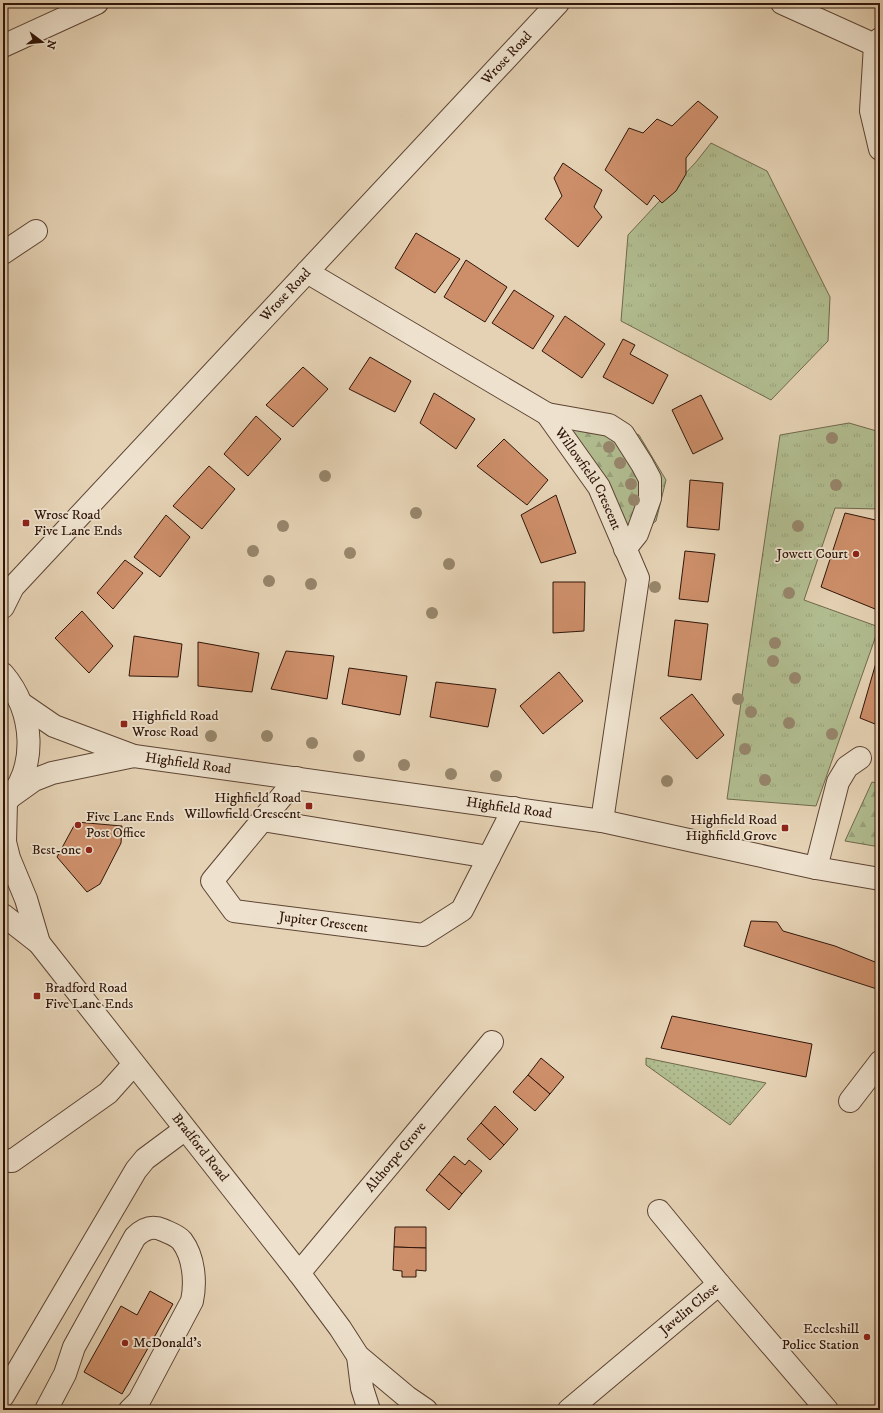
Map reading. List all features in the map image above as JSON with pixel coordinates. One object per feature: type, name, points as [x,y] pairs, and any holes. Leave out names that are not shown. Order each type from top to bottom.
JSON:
[{"type":"street","points":[[3,46],[97,3]]},
{"type":"street","name":"Wrose Road","points":[[3,607],[8,590],[558,3]]},
{"type":"street","points":[[782,3],[877,42],[871,111],[880,149]]},
{"type":"street","points":[[3,253],[36,231]]},
{"type":"street","name":"Willowfield Crescent","points":[[307,272],[547,414],[599,487],[638,578],[602,821]]},
{"type":"street","points":[[547,414],[609,425],[623,434],[642,464],[650,479],[650,498],[637,534],[625,549]]},
{"type":"street","points":[[3,674],[13,685],[22,704],[28,722],[29,746],[25,769],[7,801]]},
{"type":"street","name":"Highfield Road","points":[[22,704],[54,726],[134,756],[602,821],[816,868],[880,880]]},
{"type":"street","name":"Highfield Road","points":[[7,801],[34,780],[52,773],[134,756]]},
{"type":"street","points":[[816,868],[838,782],[847,766],[860,758]]},
{"type":"street","name":"Jupiter Crescent","points":[[297,778],[212,881],[234,911],[423,935],[462,910],[514,808]]},
{"type":"street","name":"Bradford Road","points":[[7,801],[5,835],[9,858],[26,899],[39,942]]},
{"type":"street","points":[[262,820],[489,857]]},
{"type":"street","name":"Bradford Road","points":[[3,915],[39,942],[184,1130],[299,1273],[340,1328],[358,1356],[407,1397],[426,1410]]},
{"type":"street","name":"Althorpe Grove","points":[[299,1273],[492,1042]]},
{"type":"street","points":[[850,1101],[880,1062]]},
{"type":"street","points":[[3,1160],[12,1161],[108,1093],[133,1065]]},
{"type":"street","points":[[3,1396],[136,1170],[145,1158],[184,1130]]},
{"type":"street","points":[[659,1211],[719,1284]]},
{"type":"street","points":[[46,1410],[65,1374],[74,1347],[135,1237],[141,1231],[150,1228],[158,1228],[181,1240],[186,1247],[194,1272],[195,1288],[192,1300],[171,1341],[139,1401],[130,1410]]},
{"type":"street","name":"Javelin Close","points":[[569,1410],[719,1284],[827,1410]]},
{"type":"street","name":"Bradford Road","points":[[358,1356],[362,1388],[369,1410]]},
{"type":"green space","points":[[711,143],[767,171],[830,297],[828,341],[771,400],[621,321],[628,235],[696,162]]},
{"type":"green space","points":[[574,408],[639,435],[666,480],[656,521],[621,549],[547,414]]},
{"type":"green space","points":[[849,423],[880,432],[880,509],[835,508],[804,600],[879,627],[816,806],[727,799],[780,435]]},
{"type":"green space","points":[[872,782],[880,784],[880,847],[845,841]]},
{"type":"green space","points":[[646,1058],[766,1083],[730,1125],[646,1065]]},
{"type":"building","points":[[698,101],[718,117],[686,158],[686,174],[676,191],[662,203],[654,195],[647,205],[605,170],[629,128],[643,133],[657,119],[672,126]]},
{"type":"building","points":[[563,163],[602,190],[594,207],[602,217],[578,247],[545,219],[562,196],[554,178]]},
{"type":"building","points":[[416,233],[460,259],[435,293],[395,268]]},
{"type":"building","points":[[466,260],[507,287],[485,322],[444,297]]},
{"type":"building","points":[[514,290],[554,316],[533,349],[492,323]]},
{"type":"building","points":[[565,316],[605,344],[582,378],[542,351]]},
{"type":"building","points":[[623,339],[635,345],[630,354],[668,375],[653,404],[603,377]]},
{"type":"building","points":[[370,357],[411,381],[395,412],[349,389]]},
{"type":"building","points":[[303,367],[328,389],[293,427],[266,405]]},
{"type":"building","points":[[434,393],[475,419],[456,449],[420,423]]},
{"type":"building","points":[[701,395],[723,439],[693,454],[672,410]]},
{"type":"building","points":[[256,416],[281,439],[248,476],[224,454]]},
{"type":"building","points":[[504,439],[548,480],[527,505],[477,466]]},
{"type":"building","points":[[209,466],[235,489],[202,529],[173,506]]},
{"type":"building","points":[[690,480],[723,483],[719,530],[687,527]]},
{"type":"building","points":[[556,495],[576,553],[541,563],[521,515]]},
{"type":"building","name":"Jowett Court","points":[[845,513],[880,521],[880,611],[821,587]]},
{"type":"building","points":[[166,515],[190,537],[160,577],[134,557]]},
{"type":"building","points":[[685,551],[715,554],[708,602],[679,599]]},
{"type":"building","points":[[125,560],[143,573],[113,609],[97,593]]},
{"type":"building","points":[[553,582],[585,582],[584,631],[553,633]]},
{"type":"building","points":[[82,611],[113,646],[89,673],[55,638]]},
{"type":"building","points":[[675,620],[708,624],[701,680],[668,676]]},
{"type":"building","points":[[134,636],[182,644],[178,677],[129,676]]},
{"type":"building","points":[[198,642],[259,653],[252,692],[198,686]]},
{"type":"building","points":[[880,649],[880,726],[860,718]]},
{"type":"building","points":[[286,651],[334,656],[327,699],[271,689]]},
{"type":"building","points":[[349,668],[407,676],[400,715],[342,704]]},
{"type":"building","points":[[559,672],[583,701],[543,734],[520,706]]},
{"type":"building","points":[[436,682],[496,689],[488,727],[430,717]]},
{"type":"building","points":[[692,694],[724,735],[697,759],[660,718]]},
{"type":"building","name":"Best-one","points":[[76,822],[122,826],[121,843],[100,884],[87,892],[57,857]]},
{"type":"building","points":[[751,921],[777,922],[783,931],[835,946],[880,964],[880,990],[744,946]]},
{"type":"building","points":[[672,1016],[812,1044],[806,1077],[661,1048]]},
{"type":"building","points":[[541,1058],[564,1077],[550,1094],[528,1075]]},
{"type":"building","points":[[528,1075],[550,1094],[535,1111],[513,1092]]},
{"type":"building","points":[[495,1106],[518,1129],[504,1145],[481,1123]]},
{"type":"building","points":[[481,1123],[504,1145],[490,1160],[467,1139]]},
{"type":"building","points":[[454,1156],[465,1165],[469,1160],[482,1171],[462,1194],[439,1174]]},
{"type":"building","points":[[439,1174],[462,1194],[449,1210],[426,1190]]},
{"type":"building","points":[[395,1227],[426,1227],[426,1248],[394,1247]]},
{"type":"building","points":[[394,1247],[426,1248],[426,1271],[416,1270],[416,1277],[402,1277],[402,1271],[393,1270]]},
{"type":"building","name":"McDonald's","points":[[150,1291],[173,1304],[122,1394],[84,1372],[121,1306],[137,1315]]},
{"type":"place","name":"Wrose Road Five Lane Ends","points":[[26,523]]},
{"type":"place","name":"Jowett Court","points":[[856,554]]},
{"type":"place","name":"Highfield Road Wrose Road","points":[[124,724]]},
{"type":"place","name":"Highfield Road Willowfield Crescent","points":[[309,806]]},
{"type":"place","name":"Five Lane Ends Post Office","points":[[78,825]]},
{"type":"place","name":"Highfield Road Highfield Grove","points":[[785,828]]},
{"type":"place","name":"Best-one","points":[[89,850]]},
{"type":"place","name":"Bradford Road Five Lane Ends","points":[[37,996]]},
{"type":"place","name":"Eccleshill Police Station","points":[[867,1337]]},
{"type":"place","name":"McDonald's","points":[[125,1343]]}]
